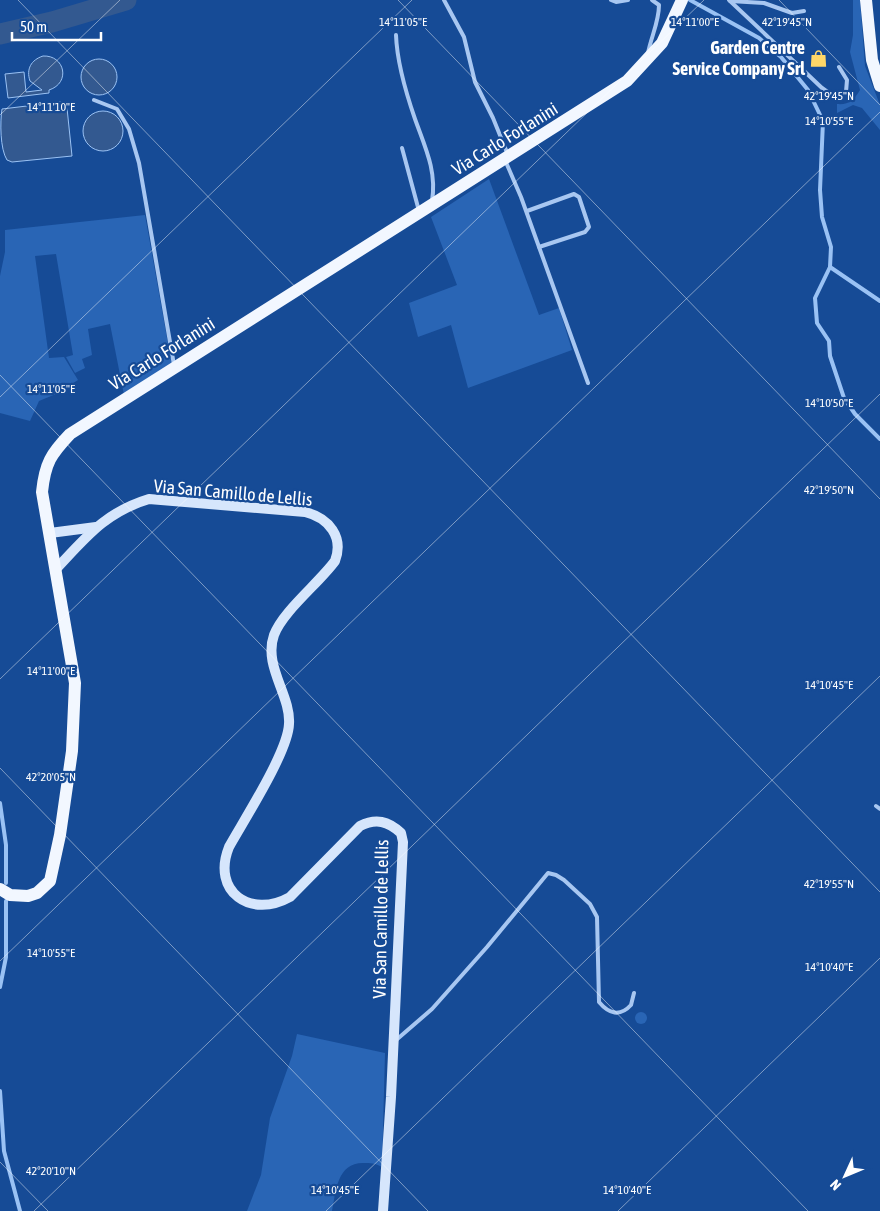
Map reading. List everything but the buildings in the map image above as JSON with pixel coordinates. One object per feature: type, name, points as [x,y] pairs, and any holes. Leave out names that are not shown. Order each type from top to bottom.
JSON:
[{"type":"main road","name":"Via Carlo Forlanini","points":[[0,889],[20,897],[37,893],[50,881],[54,868],[72,751],[75,683],[57,568],[42,492],[44,471],[51,454],[70,434],[614,91],[646,63],[662,43],[682,0]]},
{"type":"main road","points":[[866,0],[872,60],[880,86]]},
{"type":"main road","name":"Via San Camillo de Lellis","points":[[57,568],[96,527],[127,506],[150,499],[305,512],[324,520],[336,535],[338,550],[335,561],[281,623],[275,634],[272,662],[290,723],[285,745],[228,847],[224,873],[229,886],[244,901],[262,907],[277,904],[290,897],[360,826],[374,820],[383,822],[400,832],[403,842],[394,1042],[383,1211]]},
{"type":"main road","name":"Via San Camillo de Lellis","points":[[50,533],[96,527]]},
{"type":"lane","points":[[444,0],[464,37],[475,82],[500,132],[507,158],[588,383]]},
{"type":"lane","points":[[611,0],[616,2],[628,0]]},
{"type":"lane","points":[[646,63],[651,34],[659,17],[659,5],[652,0]]},
{"type":"lane","points":[[730,0],[764,4],[792,13],[804,11]]},
{"type":"lane","points":[[730,0],[822,88],[836,98],[846,92],[847,80],[839,67]]},
{"type":"lane","points":[[396,36],[408,98],[431,162],[434,190],[425,209]]},
{"type":"lane","points":[[94,100],[117,109],[129,129],[139,163],[174,368]]},
{"type":"lane","points":[[402,148],[425,209]]},
{"type":"lane","points":[[526,211],[574,194],[579,197],[589,227],[585,232],[539,247]]},
{"type":"lane","points":[[394,1042],[432,1009],[487,948],[548,873],[556,875],[590,904],[596,917],[599,1002],[613,1013],[620,1014],[631,1006],[634,993]]},
{"type":"shaded area","points":[[853,0],[860,0],[865,66],[880,105],[880,130],[862,108],[853,105],[837,113],[837,104],[845,104],[851,101],[860,90],[850,52],[853,35]]},
{"type":"shaded area","points":[[43,56],[50,57],[60,64],[63,76],[60,82],[49,90],[49,93],[8,98],[5,74],[24,72],[26,92],[42,90],[30,81],[29,69],[35,60]]},
{"type":"shaded area","points":[[99,59],[112,64],[117,77],[112,90],[99,95],[86,90],[81,77],[86,64]]},
{"type":"shaded area","points":[[60,102],[66,105],[67,108],[72,156],[12,162],[7,160],[2,142],[2,109]]},
{"type":"shaded area","points":[[99,111],[107,111],[114,114],[120,120],[123,131],[120,142],[114,148],[107,151],[99,151],[92,148],[86,142],[83,135],[83,127],[86,120],[92,114]]},
{"type":"shaded area","points":[[489,179],[539,315],[559,308],[572,350],[468,388],[451,325],[418,337],[409,303],[457,285],[431,217]]},
{"type":"shaded area","points":[[145,215],[172,366],[124,395],[110,324],[88,329],[92,355],[82,359],[85,368],[75,373],[66,357],[73,355],[56,254],[35,256],[49,358],[64,357],[78,380],[56,394],[39,401],[30,421],[0,413],[0,276],[5,252],[5,230]]},
{"type":"shaded area","points":[[639,1012],[643,1012],[647,1018],[643,1024],[639,1024],[635,1020],[635,1016]]},
{"type":"shaded area","points":[[297,1034],[385,1053],[382,1167],[363,1163],[354,1164],[348,1168],[339,1180],[332,1211],[247,1211],[261,1175],[270,1118],[292,1056]]},
{"type":"waterway","points":[[0,34],[52,22],[126,0]]},
{"type":"waterway","points":[[690,0],[759,38],[781,57],[808,90],[823,121],[820,190],[822,217],[831,247],[830,267],[815,298],[817,323],[829,341],[830,356],[844,398],[855,414],[880,439]]},
{"type":"waterway","points":[[830,267],[880,301]]},
{"type":"waterway","points":[[0,803],[6,845],[6,883]]},
{"type":"waterway","points":[[0,987],[6,957],[6,901]]},
{"type":"waterway","points":[[0,1091],[4,1151],[20,1211]]},
{"type":"place","name":"Garden Centre Service Company Srl","points":[[819,58]]}]
